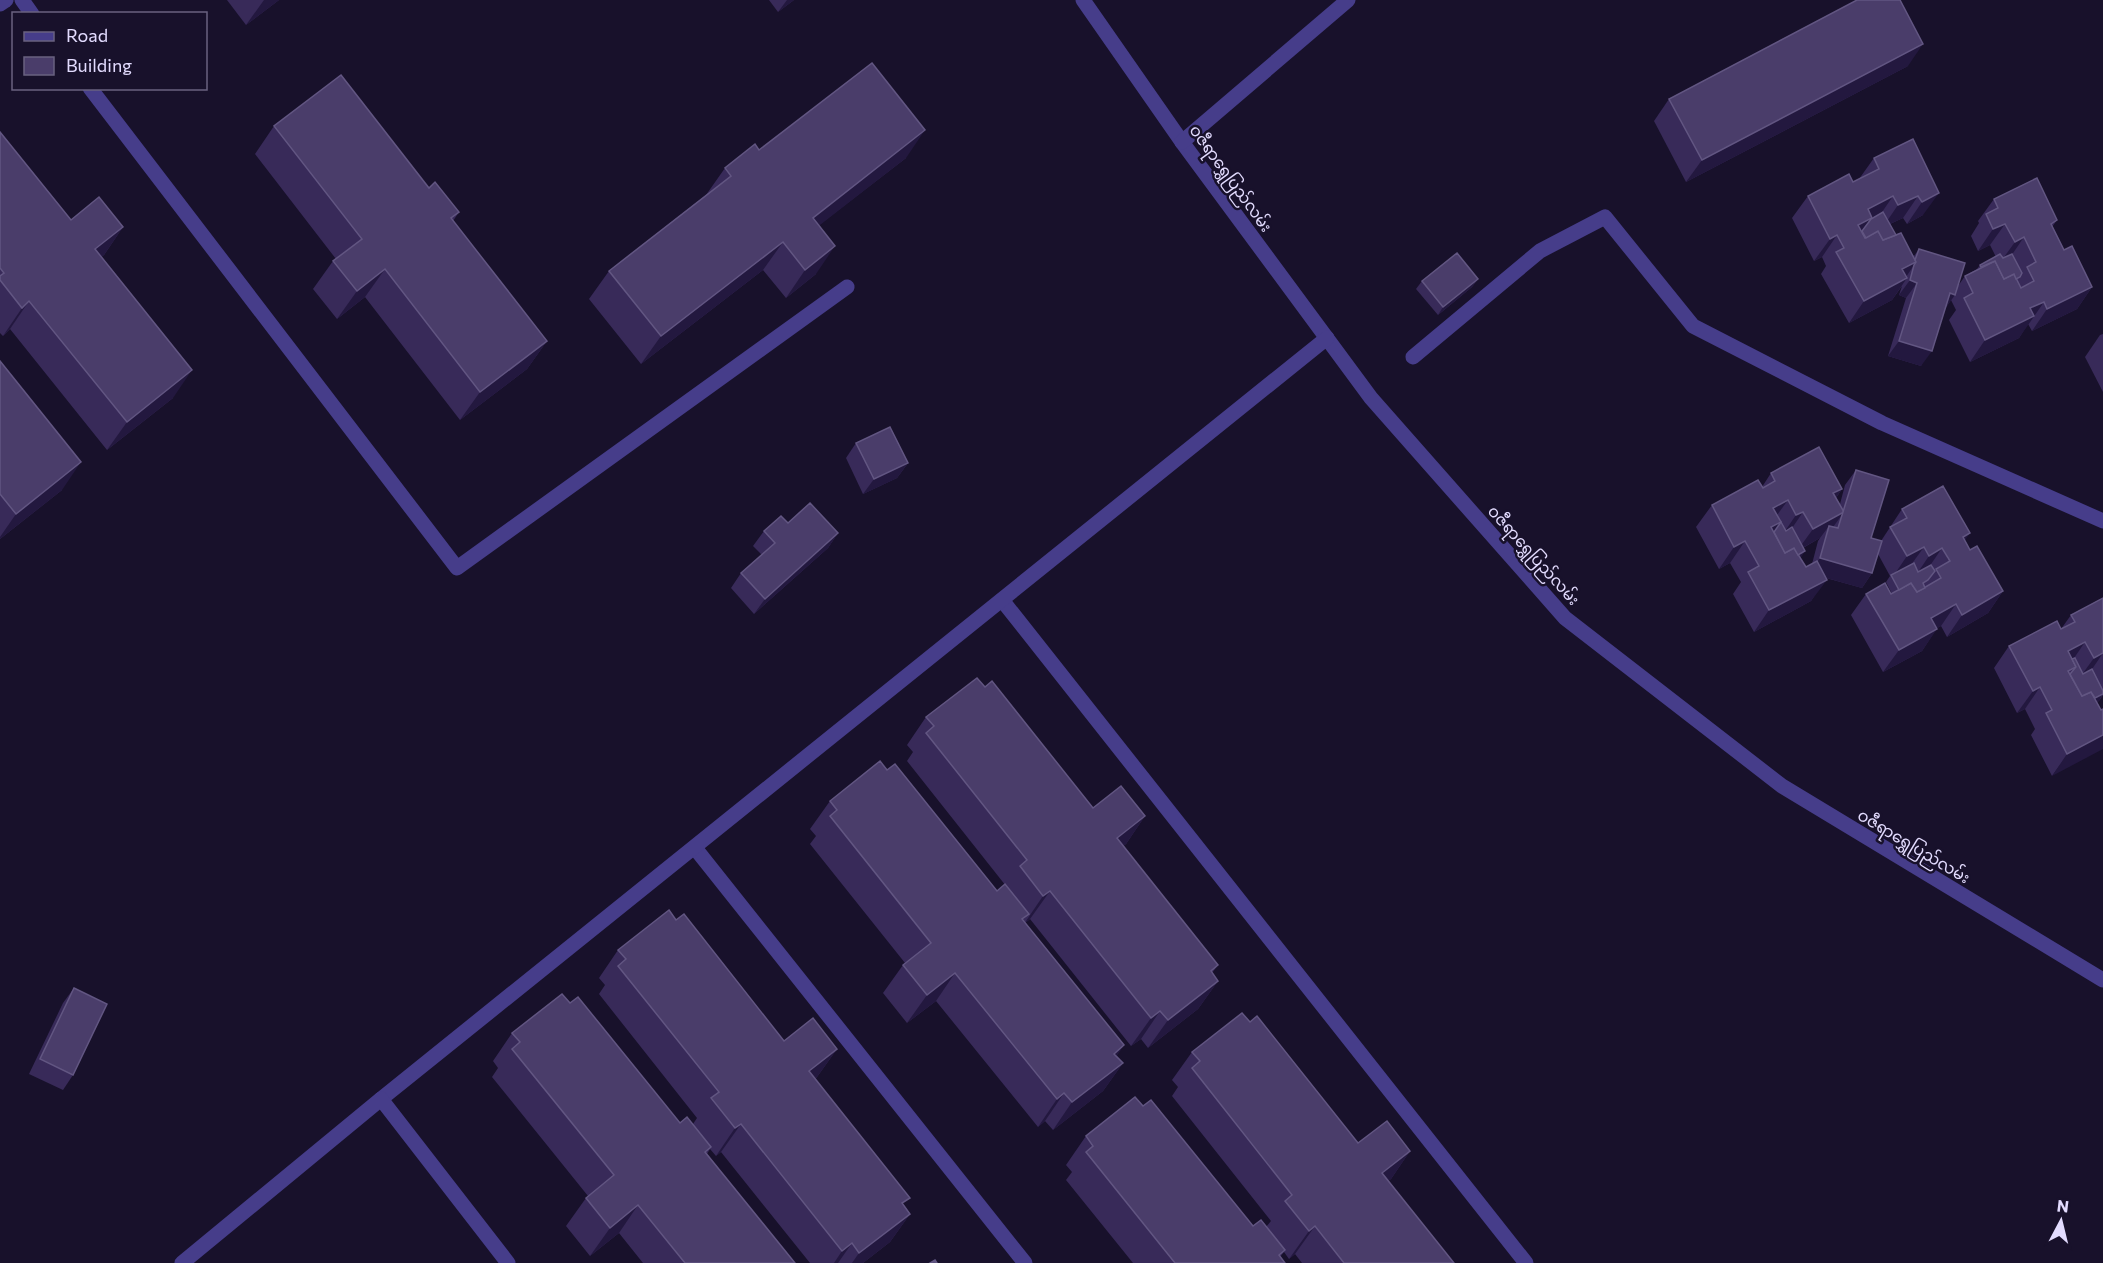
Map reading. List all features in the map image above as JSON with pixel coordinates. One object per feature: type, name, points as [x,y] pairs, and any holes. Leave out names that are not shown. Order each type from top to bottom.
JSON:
[{"type":"street","points":[[0,4],[6,0]]},
{"type":"street","name":"ဝဇီရာရွှေပြည်လမ်း","points":[[1083,0],[1182,142],[1371,398],[1565,618],[1782,786],[2103,980]]},
{"type":"street","points":[[1182,142],[1348,0]]},
{"type":"street","points":[[92,90],[457,568],[847,287]]},
{"type":"street","points":[[1413,357],[1540,251],[1605,217],[1693,326],[1882,423],[2103,521]]},
{"type":"street","points":[[182,1263],[381,1099],[1327,338]]},
{"type":"street","points":[[1002,600],[1526,1263]]},
{"type":"street","points":[[695,848],[1025,1263]]},
{"type":"street","points":[[381,1099],[508,1263]]},
{"type":"building","points":[[1857,0],[1900,0],[1923,44],[1702,160],[1669,99]]},
{"type":"building","points":[[872,63],[925,130],[813,218],[835,246],[805,270],[783,242],[661,336],[609,271],[731,176],[725,168],[755,144],[759,150]]},
{"type":"building","points":[[341,75],[429,188],[435,182],[459,212],[451,218],[547,341],[480,392],[385,269],[357,291],[333,261],[362,239],[274,126]]},
{"type":"building","points":[[0,132],[71,220],[99,197],[123,227],[95,249],[192,370],[127,422],[29,301],[22,308],[0,280],[0,276],[4,273],[0,268]]},
{"type":"building","points":[[1913,139],[1939,193],[1922,202],[1918,196],[1898,205],[1893,196],[1868,209],[1872,218],[1858,225],[1865,238],[1878,231],[1883,240],[1901,233],[1916,262],[1902,269],[1907,278],[1864,301],[1836,252],[1844,248],[1837,235],[1830,239],[1808,196],[1849,174],[1853,182],[1879,169],[1874,158]]},
{"type":"building","points":[[2037,178],[2057,220],[2051,224],[2064,250],[2072,246],[2092,287],[2047,309],[2044,302],[2030,308],[2034,316],[1985,340],[1964,298],[1973,293],[1965,276],[1995,261],[2004,279],[2014,274],[2021,288],[2034,281],[2027,267],[2036,262],[2024,237],[2015,242],[2005,224],[1993,229],[1986,214],[1998,208],[1994,199]]},
{"type":"building","points":[[1883,212],[1896,235],[1883,240],[1878,231],[1866,238],[1862,231],[1871,219]]},
{"type":"building","points":[[1919,249],[1965,263],[1955,295],[1950,293],[1932,351],[1899,341],[1917,283],[1910,280]]},
{"type":"building","points":[[1457,253],[1478,279],[1443,307],[1422,281]]},
{"type":"building","points":[[2000,254],[2003,258],[2012,254],[2022,273],[2020,277],[2016,279],[2014,274],[2004,279],[1995,261],[1981,267],[1980,265]]},
{"type":"building","points":[[0,361],[81,462],[16,514],[0,494]]},
{"type":"building","points":[[890,427],[908,463],[874,479],[856,443]]},
{"type":"building","points":[[1819,447],[1842,489],[1833,493],[1844,512],[1813,529],[1803,512],[1796,515],[1788,500],[1773,508],[1781,522],[1771,527],[1785,553],[1794,548],[1806,567],[1817,561],[1827,580],[1769,610],[1748,572],[1759,566],[1745,541],[1734,547],[1712,505],[1758,480],[1763,488],[1775,481],[1771,473]]},
{"type":"building","points":[[1856,470],[1889,480],[1871,538],[1882,541],[1872,573],[1820,558],[1829,526],[1838,528]]},
{"type":"building","points":[[1943,486],[1970,533],[1963,537],[1970,550],[1977,546],[2003,591],[1962,615],[1956,604],[1931,618],[1937,629],[1899,650],[1866,594],[1885,583],[1891,594],[1911,583],[1917,592],[1941,578],[1936,569],[1950,561],[1942,548],[1929,556],[1924,547],[1907,556],[1890,527],[1907,518],[1902,509]]},
{"type":"building","points":[[810,503],[838,533],[765,599],[741,573],[775,543],[764,531],[781,516],[788,523]]},
{"type":"building","points":[[1781,522],[1786,531],[1792,527],[1805,551],[1798,555],[1794,548],[1785,553],[1774,532]]},
{"type":"building","points":[[1914,563],[1918,572],[1931,565],[1935,571],[1923,583],[1925,588],[1917,592],[1911,583],[1899,590],[1891,575]]},
{"type":"building","points":[[2103,598],[2103,653],[2094,658],[2085,642],[2068,651],[2076,667],[2068,671],[2082,696],[2091,692],[2101,710],[2103,709],[2103,735],[2067,754],[2046,713],[2052,710],[2040,687],[2033,691],[2009,646],[2057,621],[2061,629],[2075,622],[2071,615]]},
{"type":"building","points":[[2075,658],[2083,674],[2092,669],[2103,694],[2095,698],[2091,692],[2082,696],[2070,674],[2076,667],[2072,659]]},
{"type":"building","points":[[977,678],[985,687],[992,681],[1093,808],[1121,786],[1145,816],[1117,838],[1218,965],[1211,971],[1218,981],[1168,1020],[1160,1011],[1151,1018],[1050,891],[1043,896],[1020,866],[1027,860],[926,733],[934,726],[926,717]]},
{"type":"building","points":[[880,761],[887,770],[895,764],[997,891],[1005,884],[1029,914],[1022,919],[1124,1045],[1114,1054],[1123,1063],[1072,1102],[1064,1093],[1057,1099],[955,973],[927,995],[903,965],[931,943],[830,816],[837,810],[830,801]]},
{"type":"building","points":[[669,910],[676,920],[684,914],[784,1041],[813,1018],[837,1049],[809,1071],[910,1198],[902,1203],[910,1214],[859,1253],[852,1243],[842,1251],[741,1124],[735,1128],[711,1098],[719,1092],[618,966],[626,959],[618,950]]},
{"type":"building","points":[[74,988],[107,1004],[73,1075],[40,1059]]},
{"type":"building","points":[[562,994],[570,1003],[578,997],[680,1123],[687,1117],[711,1147],[705,1152],[795,1263],[685,1263],[638,1205],[610,1228],[586,1198],[614,1175],[512,1049],[520,1042],[512,1033]]},
{"type":"building","points":[[1242,1013],[1250,1022],[1257,1016],[1358,1143],[1387,1121],[1410,1151],[1382,1173],[1454,1263],[1344,1263],[1315,1226],[1309,1231],[1285,1201],[1292,1195],[1192,1068],[1200,1061],[1192,1052]]},
{"type":"building","points":[[1135,1097],[1143,1106],[1151,1100],[1253,1226],[1261,1220],[1285,1250],[1279,1255],[1285,1263],[1175,1263],[1086,1152],[1093,1146],[1086,1136]]}]
